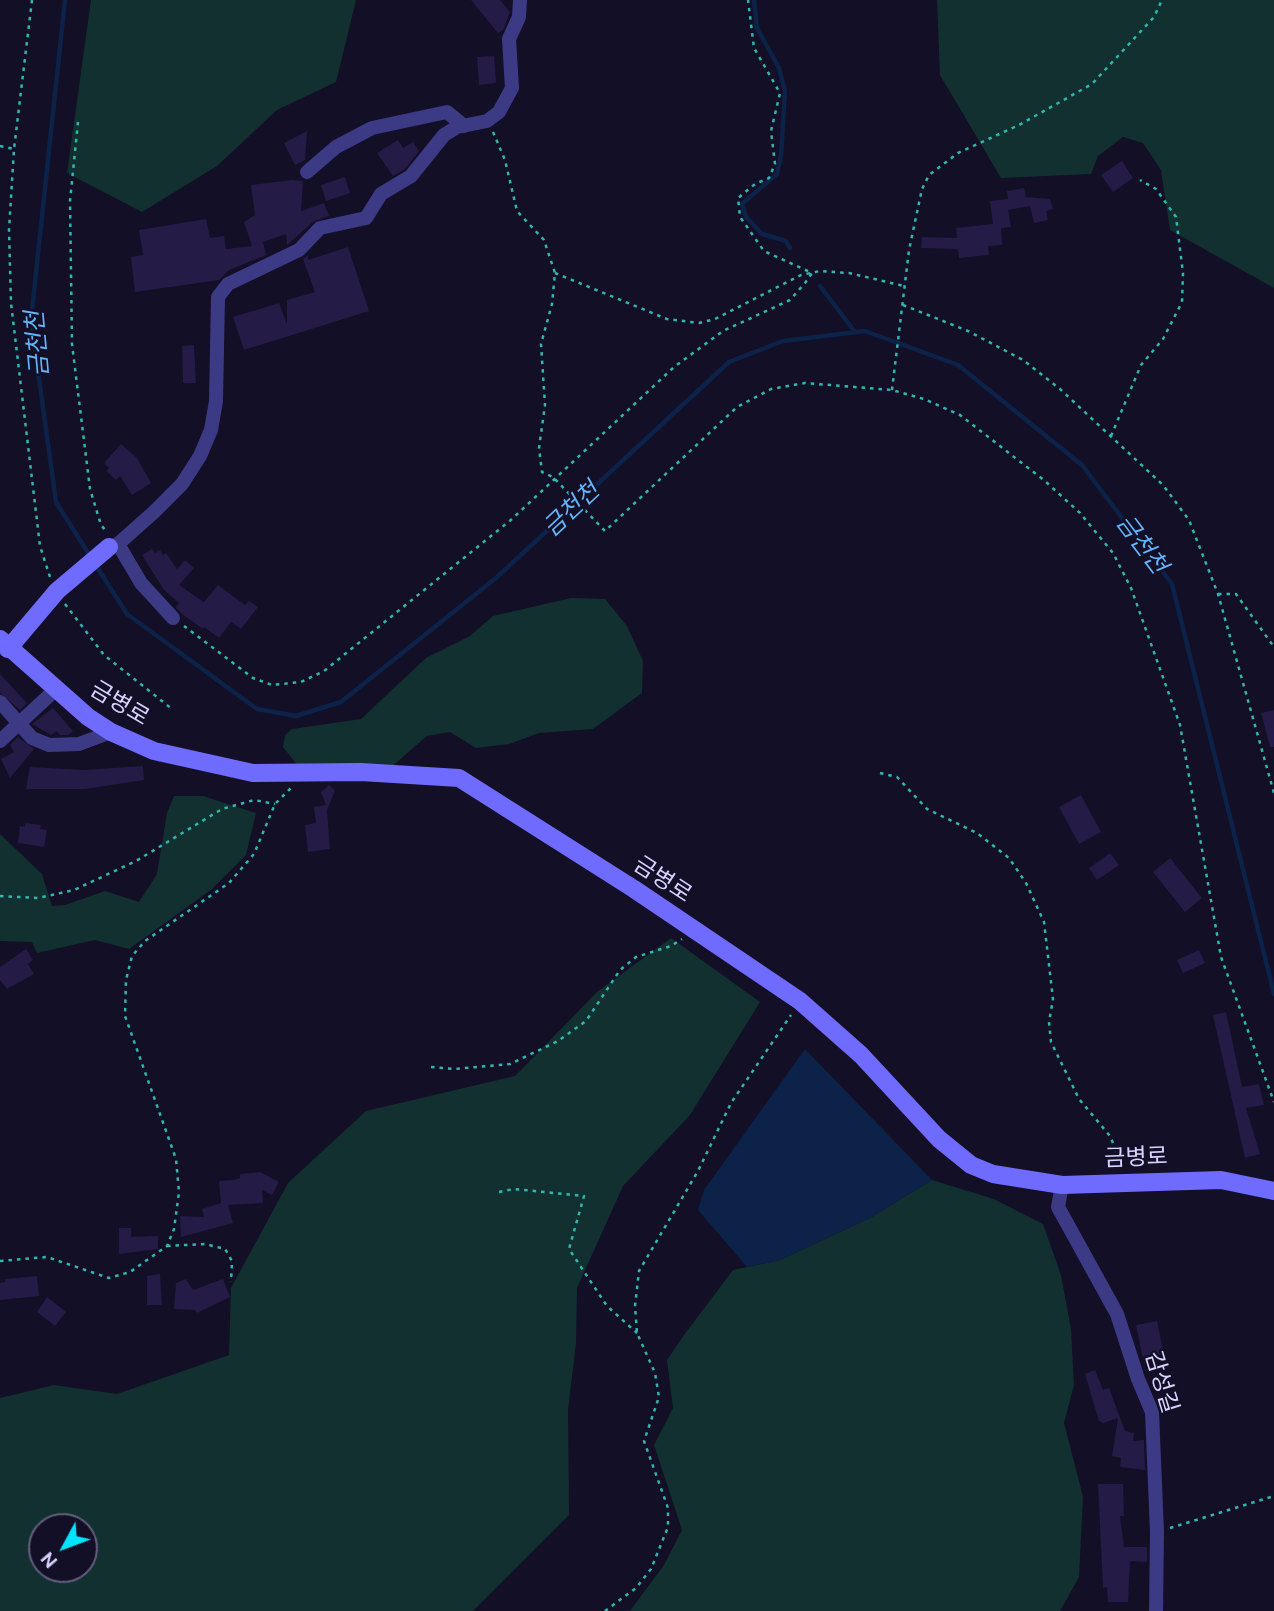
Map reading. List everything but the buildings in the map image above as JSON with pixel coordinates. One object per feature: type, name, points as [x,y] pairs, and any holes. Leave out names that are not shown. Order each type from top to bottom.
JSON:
[{"type":"street","points":[[3,648],[64,586],[182,484],[200,456],[211,429],[216,401],[218,297],[228,284],[299,250],[320,228],[366,218],[381,194],[411,176],[444,135],[464,125],[487,121],[499,112],[512,88],[509,40],[519,18],[520,0]]},
{"type":"street","points":[[307,172],[336,147],[372,128],[447,112],[464,125]]},
{"type":"street","points":[[113,546],[141,583],[173,618]]},
{"type":"street","name":"금병로","points":[[3,648],[111,732],[154,751],[188,761],[253,773],[361,772],[458,778],[510,808],[800,1001],[861,1055],[939,1139],[971,1165],[993,1174],[1062,1185],[1220,1180],[1274,1191]]},
{"type":"street","points":[[0,741],[55,690]]},
{"type":"street","points":[[0,702],[32,737],[49,745],[79,744],[111,732]]},
{"type":"street","name":"감성길","points":[[1062,1185],[1058,1207],[1117,1314],[1152,1412],[1157,1532],[1156,1611]]},
{"type":"path","points":[[32,0],[14,149],[9,230],[12,303],[40,547],[64,586],[75,620],[104,655],[172,709]]},
{"type":"path","points":[[748,0],[754,48],[780,93],[771,131],[775,164],[769,178],[755,184],[738,198],[740,217],[764,251],[812,273]]},
{"type":"path","points":[[892,390],[905,286],[922,189],[929,175],[958,153],[1019,125],[1092,84],[1154,17],[1162,0]]},
{"type":"path","points":[[487,121],[505,160],[517,211],[544,240],[555,273],[552,304],[541,344],[545,405],[538,448],[542,472],[553,477],[605,531],[737,407],[771,389],[805,383],[892,390],[924,399],[960,415],[1009,450],[1080,513],[1113,553],[1131,588],[1180,725],[1221,957],[1274,1102]]},
{"type":"path","points":[[78,122],[70,201],[72,344],[90,489],[101,525],[113,546]]},
{"type":"path","points":[[0,146],[14,149]]},
{"type":"path","points":[[1111,436],[1121,419],[1129,389],[1141,365],[1163,339],[1182,302],[1183,273],[1177,217],[1156,190],[1140,180]]},
{"type":"path","points":[[555,273],[615,295],[667,319],[699,323],[715,319],[783,284],[812,273],[849,273],[905,286]]},
{"type":"path","points":[[173,618],[253,678],[272,685],[301,682],[324,671],[512,519],[553,477],[674,366],[723,331],[790,300],[812,273]]},
{"type":"path","points":[[903,305],[968,331],[1023,360],[1163,485],[1189,520],[1218,594],[1274,793]]},
{"type":"path","points":[[1218,594],[1236,594],[1274,648]]},
{"type":"path","points":[[880,773],[897,778],[927,809],[977,833],[1009,858],[1026,883],[1044,922],[1053,999],[1049,1022],[1051,1042],[1079,1099],[1110,1136],[1118,1155],[1118,1182]]},
{"type":"path","points":[[167,1246],[174,1229],[179,1192],[176,1159],[125,1016],[126,980],[132,956],[145,941],[229,883],[254,854],[275,804],[306,774]]},
{"type":"path","points":[[0,896],[38,898],[74,890],[136,861],[222,808],[254,800],[275,804]]},
{"type":"path","points":[[431,1067],[456,1069],[510,1064],[558,1041],[586,1021],[620,970],[636,957],[671,946],[696,930]]},
{"type":"path","points":[[605,1611],[636,1588],[651,1569],[668,1527],[668,1508],[644,1441],[659,1397],[655,1373],[637,1333],[635,1306],[639,1272],[698,1171],[731,1103],[800,1001]]},
{"type":"path","points":[[499,1192],[514,1189],[584,1196],[569,1249],[607,1306],[637,1333]]},
{"type":"path","points":[[0,1261],[47,1257],[109,1278],[130,1272],[167,1246],[205,1244],[225,1249],[232,1261],[230,1282]]},
{"type":"path","points":[[1157,1532],[1274,1496]]},
{"type":"green space","points":[[91,0],[356,0],[336,82],[277,110],[217,166],[142,212],[67,173]]},
{"type":"green space","points":[[937,0],[1274,0],[1274,288],[1170,230],[1161,170],[1143,143],[1123,137],[1098,156],[1091,174],[1001,178],[940,75]]},
{"type":"green space","points":[[571,598],[605,599],[627,626],[643,661],[642,693],[593,729],[539,733],[509,744],[476,748],[450,732],[427,736],[390,768],[299,767],[283,747],[285,735],[292,729],[361,719],[426,658],[470,636],[493,616]]},
{"type":"green space","points":[[174,796],[203,796],[256,813],[246,855],[212,889],[129,949],[95,940],[37,953],[32,942],[0,941],[0,834],[42,874],[52,906],[65,905],[105,891],[139,902],[157,874],[167,813]]},
{"type":"green space","points":[[671,938],[760,1002],[690,1115],[623,1186],[577,1288],[576,1343],[568,1410],[569,1515],[473,1611],[0,1611],[0,1398],[54,1385],[117,1394],[229,1355],[231,1288],[288,1183],[366,1111],[515,1076],[597,992]]},
{"type":"green space","points":[[932,1180],[994,1199],[1043,1224],[1061,1275],[1071,1329],[1074,1385],[1064,1423],[1083,1497],[1079,1577],[1060,1611],[630,1611],[664,1565],[682,1530],[654,1445],[673,1408],[667,1360],[684,1335],[733,1270],[780,1260],[870,1218]]},
{"type":"water","points":[[805,1049],[932,1180],[870,1218],[780,1260],[747,1267],[698,1210],[704,1190]]},
{"type":"waterway","name":"금천천","points":[[65,0],[31,320],[56,502],[90,556]]},
{"type":"waterway","points":[[754,0],[757,28],[779,68],[785,91],[781,155],[777,174],[742,204],[746,217],[762,234],[786,241],[790,248]]},
{"type":"waterway","points":[[820,286],[855,332]]},
{"type":"waterway","name":"금천천","points":[[95,564],[127,614],[257,709],[296,716],[341,702],[496,578],[729,362],[783,341],[865,331],[958,365],[1082,465],[1172,584],[1274,994]]}]
